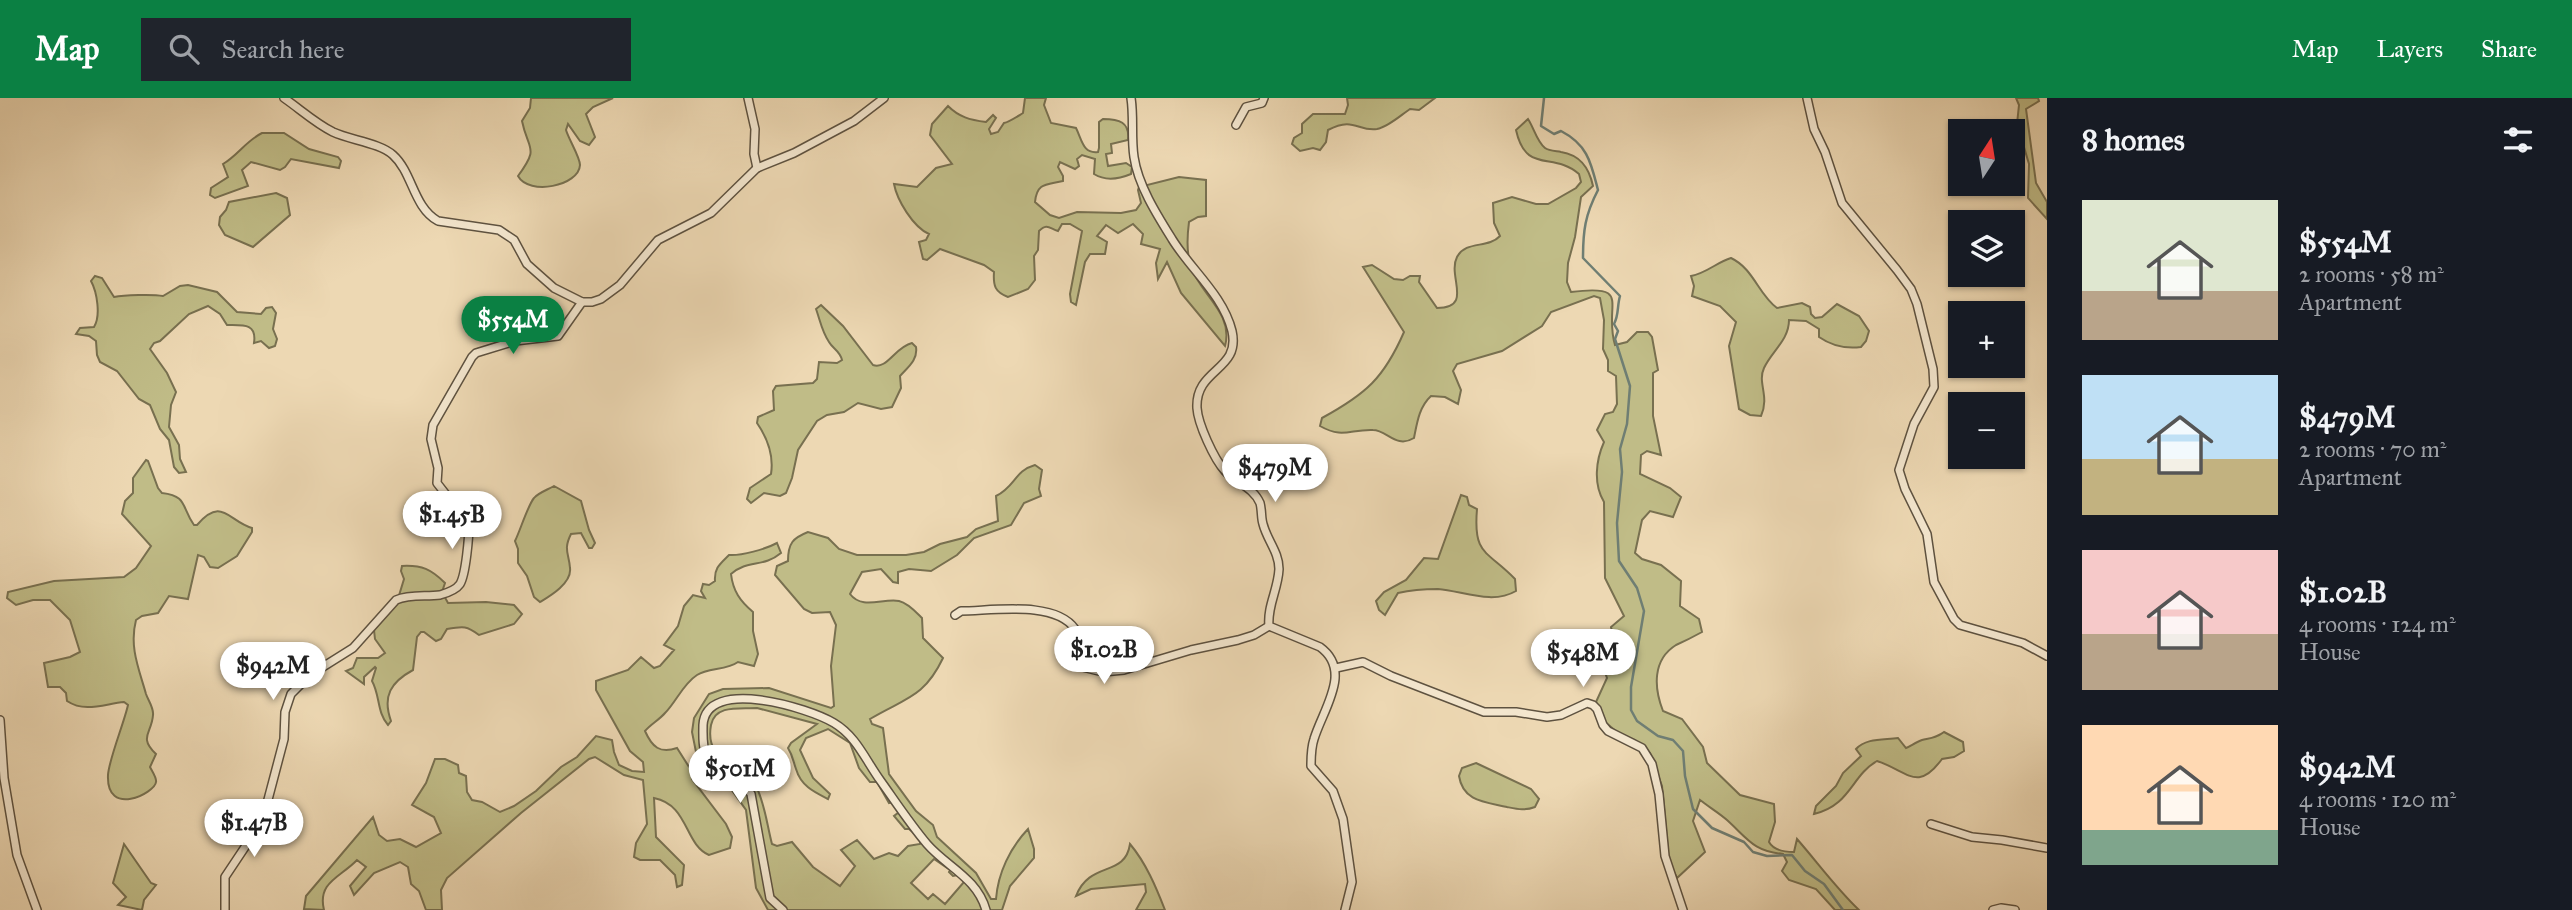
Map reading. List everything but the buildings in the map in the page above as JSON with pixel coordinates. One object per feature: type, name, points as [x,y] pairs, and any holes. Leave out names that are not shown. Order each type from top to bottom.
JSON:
[{"type":"street","points":[[284,98],[331,131],[391,152],[432,218],[499,230],[514,240],[533,270],[554,288],[582,302],[601,299],[620,285],[658,240],[711,213],[757,168],[794,153],[855,121],[884,98]]},
{"type":"street","points":[[748,98],[755,129],[754,154],[757,168]]},
{"type":"street","points":[[1131,98],[1134,157],[1144,186],[1171,237],[1221,303],[1231,330],[1231,355],[1228,362],[1202,384],[1197,394],[1197,410],[1201,425],[1225,472],[1253,493],[1261,507],[1263,524],[1278,562],[1277,581],[1269,608],[1269,626]]},
{"type":"street","points":[[1236,125],[1246,107],[1262,103],[1264,98]]},
{"type":"street","points":[[1807,98],[1814,129],[1825,152],[1842,203],[1911,289],[1922,321],[1933,369],[1934,387],[1914,424],[1899,470],[1905,489],[1927,534],[1934,582],[1960,625],[2023,643],[2047,656]]},
{"type":"street","points":[[225,910],[225,877],[265,811],[284,739],[285,712],[291,694],[310,675],[353,648],[396,600],[441,594],[453,590],[461,582],[469,524],[437,483],[437,460],[430,439],[433,425],[472,357],[476,353],[515,341],[558,336],[582,302]]},
{"type":"street","points":[[955,615],[961,611],[1015,609],[1051,614],[1067,621],[1075,629],[1074,665],[1109,672],[1238,640],[1269,626]]},
{"type":"street","points":[[1269,626],[1328,652],[1336,668],[1334,687],[1313,739],[1311,766],[1333,791],[1343,819],[1352,882],[1345,910]]},
{"type":"street","points":[[1336,668],[1363,662],[1391,676],[1484,712],[1547,716],[1561,715],[1587,703],[1593,705],[1608,731],[1642,748],[1652,764],[1662,810],[1665,856],[1683,910]]},
{"type":"street","points":[[782,910],[770,898],[751,794],[745,785],[708,757],[705,750],[704,718],[709,708],[717,702],[747,698],[766,700],[817,714],[853,737],[879,779],[928,845],[973,884],[986,910]]},
{"type":"street","points":[[0,720],[3,768],[17,855],[37,910]]},
{"type":"street","points":[[1931,824],[1972,837],[2047,848]]},
{"type":"street","points":[[1993,910],[2015,910]]},
{"type":"shaded area","points":[[531,98],[613,98],[593,107],[586,114],[595,137],[589,145],[580,141],[568,124],[566,130],[580,165],[578,172],[563,183],[532,186],[518,176],[531,153],[522,121],[530,108]]},
{"type":"shaded area","points":[[1025,98],[1046,98],[1044,105],[1051,123],[1076,128],[1089,151],[1098,152],[1099,122],[1103,119],[1118,121],[1127,129],[1128,140],[1111,144],[1112,153],[1106,154],[1108,166],[1126,163],[1132,167],[1131,174],[1103,178],[1094,174],[1095,159],[1082,155],[1077,159],[1079,166],[1075,169],[1060,162],[1058,167],[1063,181],[1044,186],[1036,196],[1035,202],[1050,215],[1059,218],[1077,212],[1121,213],[1136,210],[1141,203],[1139,187],[1179,177],[1206,180],[1206,216],[1189,222],[1188,250],[1195,277],[1215,304],[1225,324],[1225,346],[1181,293],[1167,262],[1158,279],[1156,263],[1160,249],[1141,244],[1143,234],[1133,224],[1118,233],[1106,225],[1097,236],[1107,242],[1105,254],[1090,254],[1085,262],[1076,305],[1071,302],[1070,294],[1082,231],[1070,224],[1062,224],[1058,231],[1046,227],[1039,231],[1038,250],[1034,256],[1035,280],[1028,289],[1008,297],[998,291],[994,272],[984,265],[940,249],[927,260],[923,259],[919,242],[926,240],[929,234],[917,225],[907,212],[898,198],[894,184],[917,187],[936,168],[952,164],[930,135],[932,124],[948,106],[975,120],[986,122],[993,115],[996,118],[989,129],[991,134],[998,132],[1004,123],[1023,113]]},
{"type":"shaded area","points":[[1347,98],[1435,98],[1419,110],[1410,109],[1381,128],[1344,124],[1328,130],[1326,142],[1320,150],[1313,148],[1300,151],[1292,144],[1294,138],[1302,133],[1302,124],[1313,114],[1345,114]]},
{"type":"shaded area","points":[[2016,98],[2038,98],[2039,101],[2026,109],[2036,183],[2047,202],[2047,219],[2028,198],[2029,164],[2025,151],[2025,119],[2018,119],[2019,105]]},
{"type":"shaded area","points":[[1528,119],[1545,148],[1568,154],[1583,163],[1593,186],[1581,197],[1568,263],[1567,282],[1571,292],[1590,290],[1609,294],[1612,300],[1615,345],[1627,342],[1637,332],[1648,332],[1652,337],[1658,370],[1653,373],[1653,416],[1661,455],[1647,451],[1641,455],[1640,474],[1670,488],[1681,497],[1673,517],[1650,511],[1642,520],[1635,553],[1642,559],[1661,565],[1681,581],[1680,606],[1699,619],[1702,632],[1668,651],[1659,666],[1657,684],[1663,711],[1682,719],[1703,747],[1707,763],[1740,795],[1774,804],[1775,822],[1769,842],[1771,845],[1780,850],[1794,852],[1797,839],[1859,910],[1835,910],[1816,889],[1789,880],[1782,871],[1787,862],[1783,854],[1758,847],[1700,800],[1693,821],[1705,852],[1677,878],[1669,862],[1662,786],[1650,753],[1635,740],[1617,732],[1605,722],[1596,702],[1607,678],[1602,664],[1612,654],[1615,644],[1611,627],[1624,616],[1605,578],[1604,502],[1597,480],[1599,456],[1604,442],[1597,430],[1605,414],[1613,412],[1617,404],[1616,376],[1608,371],[1608,360],[1603,349],[1604,320],[1600,298],[1594,296],[1551,312],[1542,326],[1502,351],[1457,364],[1453,371],[1461,390],[1458,404],[1445,397],[1431,396],[1421,410],[1414,438],[1408,441],[1397,440],[1378,431],[1341,433],[1320,426],[1322,418],[1351,401],[1381,373],[1404,332],[1363,267],[1372,265],[1394,279],[1420,276],[1419,282],[1437,308],[1448,307],[1457,297],[1457,257],[1466,248],[1495,240],[1500,236],[1494,223],[1493,203],[1512,197],[1536,204],[1548,204],[1576,188],[1581,182],[1579,174],[1569,167],[1533,158],[1526,153],[1516,130]]},
{"type":"shaded area","points":[[262,133],[284,133],[309,149],[338,157],[341,161],[339,168],[291,159],[280,170],[251,162],[242,170],[248,186],[215,198],[210,195],[211,188],[228,177],[223,164]]},
{"type":"shaded area","points":[[276,193],[287,198],[290,215],[253,247],[225,235],[219,225],[220,217],[229,202]]},
{"type":"shaded area","points":[[1731,258],[1745,268],[1777,308],[1802,303],[1810,307],[1815,318],[1822,317],[1837,304],[1859,316],[1869,331],[1861,347],[1845,347],[1819,337],[1819,329],[1806,321],[1789,320],[1786,334],[1762,374],[1764,402],[1761,416],[1750,415],[1739,409],[1729,346],[1736,322],[1720,306],[1692,296],[1694,286],[1691,276]]},
{"type":"shaded area","points":[[95,276],[102,278],[114,297],[163,296],[180,286],[188,285],[217,292],[237,312],[261,314],[266,308],[272,307],[276,313],[273,329],[277,339],[275,346],[269,348],[261,341],[254,343],[251,329],[243,325],[227,325],[220,314],[208,306],[189,314],[150,349],[167,373],[176,392],[171,405],[169,427],[179,445],[180,459],[186,472],[179,473],[174,467],[169,440],[160,429],[150,405],[139,399],[117,371],[100,362],[96,341],[89,336],[76,334],[80,328],[94,327],[96,322],[97,304],[91,281]]},
{"type":"shaded area","points":[[821,305],[843,326],[873,365],[883,364],[912,343],[916,347],[915,356],[900,376],[901,388],[892,407],[881,409],[858,403],[844,412],[827,415],[817,421],[798,450],[786,493],[780,496],[764,493],[751,503],[747,499],[750,488],[771,474],[769,447],[757,423],[758,417],[774,410],[773,391],[776,386],[813,383],[817,379],[819,362],[837,363],[842,360],[823,330],[816,309]]},
{"type":"shaded area","points":[[146,460],[158,488],[162,493],[170,494],[183,503],[194,525],[219,511],[252,528],[252,532],[237,556],[218,568],[210,567],[204,557],[198,555],[188,599],[169,596],[158,613],[136,620],[136,658],[153,712],[147,739],[156,754],[150,767],[156,782],[154,787],[140,796],[122,799],[115,796],[109,788],[108,775],[128,705],[124,702],[95,707],[74,705],[67,701],[66,693],[60,687],[48,687],[44,663],[80,652],[70,620],[50,600],[33,600],[16,605],[7,598],[8,592],[54,581],[124,577],[136,568],[151,546],[122,514],[125,501],[133,493],[133,478]]},
{"type":"shaded area","points":[[1035,465],[1042,470],[1039,489],[1041,496],[1024,503],[1011,525],[974,538],[957,555],[931,571],[909,569],[898,572],[898,583],[893,582],[881,569],[862,572],[850,594],[860,601],[893,600],[909,606],[922,618],[923,638],[943,658],[921,689],[870,719],[872,724],[883,728],[889,774],[916,811],[933,825],[937,837],[976,873],[991,899],[996,899],[1002,870],[1010,853],[1028,829],[1034,858],[1010,886],[1002,910],[768,910],[756,888],[746,810],[731,789],[698,762],[692,732],[694,718],[709,694],[723,689],[769,688],[831,708],[834,706],[831,666],[836,625],[830,612],[812,613],[804,609],[775,575],[777,566],[788,561],[792,542],[808,532],[828,538],[839,549],[857,555],[906,555],[924,552],[940,544],[967,537],[976,529],[998,521],[996,496]],"holes":[[[757,708],[817,724],[788,748],[801,780],[828,799],[830,794],[813,778],[800,750],[806,738],[828,729],[850,743],[859,768],[870,782],[877,782],[889,803],[893,802],[903,809],[894,816],[905,829],[909,829],[921,839],[920,844],[908,846],[898,856],[889,853],[874,859],[857,840],[841,850],[855,866],[840,886],[813,867],[792,842],[777,846],[772,844],[764,807],[756,786],[742,771],[718,755],[710,738],[713,718],[718,714],[730,709]],[[934,859],[964,882],[945,904],[933,894],[928,899],[911,883]]]},
{"type":"shaded area","points":[[554,486],[581,501],[595,543],[589,548],[581,533],[571,534],[567,548],[570,568],[568,579],[540,602],[534,597],[527,576],[518,563],[515,541],[534,498]]},
{"type":"shaded area","points":[[1461,495],[1467,497],[1469,505],[1477,509],[1477,536],[1484,551],[1515,579],[1516,591],[1497,597],[1438,589],[1403,592],[1398,593],[1385,615],[1379,610],[1376,601],[1384,592],[1406,580],[1424,558],[1438,559]]},
{"type":"shaded area","points":[[777,543],[781,553],[774,558],[743,566],[731,574],[738,595],[753,612],[753,631],[758,654],[754,666],[738,662],[697,675],[665,713],[645,731],[657,748],[677,748],[691,770],[692,779],[726,824],[732,837],[730,848],[709,855],[701,850],[674,808],[654,798],[656,837],[684,865],[682,885],[677,887],[675,875],[660,860],[640,860],[634,857],[636,843],[647,824],[643,780],[624,775],[595,757],[521,813],[447,878],[441,890],[442,910],[426,910],[419,891],[411,884],[408,867],[400,862],[374,873],[354,895],[350,886],[366,867],[357,860],[327,886],[323,901],[324,910],[304,909],[306,896],[373,817],[379,835],[387,841],[400,839],[416,847],[441,833],[434,817],[412,805],[426,783],[435,759],[445,759],[458,765],[459,773],[466,776],[467,792],[472,800],[482,802],[500,812],[536,791],[561,767],[577,757],[596,736],[612,740],[619,765],[632,771],[644,772],[643,762],[630,751],[596,690],[596,681],[628,670],[641,657],[654,668],[660,666],[674,650],[664,645],[678,626],[684,606],[693,595],[705,598],[701,591],[703,584],[709,585],[715,581],[717,569],[723,561],[729,555],[753,552]]},
{"type":"shaded area","points":[[402,566],[421,567],[435,574],[445,583],[442,592],[448,603],[486,602],[514,605],[522,614],[514,624],[479,635],[465,628],[453,628],[447,629],[441,639],[436,641],[421,632],[417,637],[413,670],[390,691],[388,712],[391,721],[388,725],[382,715],[372,681],[376,668],[364,677],[364,684],[346,671],[353,668],[357,658],[378,658],[385,653],[375,639],[374,630],[397,602],[404,579]]},
{"type":"shaded area","points":[[1944,732],[1963,742],[1964,751],[1954,757],[1942,759],[1926,775],[1919,777],[1905,774],[1877,761],[1861,774],[1836,804],[1814,814],[1816,806],[1861,756],[1856,749],[1860,745],[1875,740],[1898,738],[1906,748]]},
{"type":"shaded area","points":[[1476,763],[1531,789],[1539,799],[1535,807],[1514,808],[1484,802],[1470,796],[1461,785],[1459,776],[1462,768]]},
{"type":"shaded area","points":[[124,844],[151,883],[156,885],[144,900],[142,910],[118,905],[126,897],[113,883]]},
{"type":"shaded area","points":[[1130,844],[1146,867],[1165,910],[1136,910],[1146,892],[1145,884],[1091,889],[1076,896],[1090,877],[1121,861],[1127,855]]},
{"type":"waterway","points":[[1544,98],[1541,126],[1554,134],[1561,131],[1577,142],[1587,156],[1598,190],[1586,223],[1583,258],[1620,296],[1614,324],[1618,331],[1615,339],[1630,386],[1627,424],[1620,449],[1622,472],[1617,523],[1619,561],[1637,588],[1644,611],[1631,687],[1631,710],[1637,721],[1658,736],[1673,740],[1683,751],[1685,776],[1693,809],[1712,828],[1744,842],[1753,852],[1767,856],[1792,855],[1805,871],[1824,884],[1843,910]]}]
